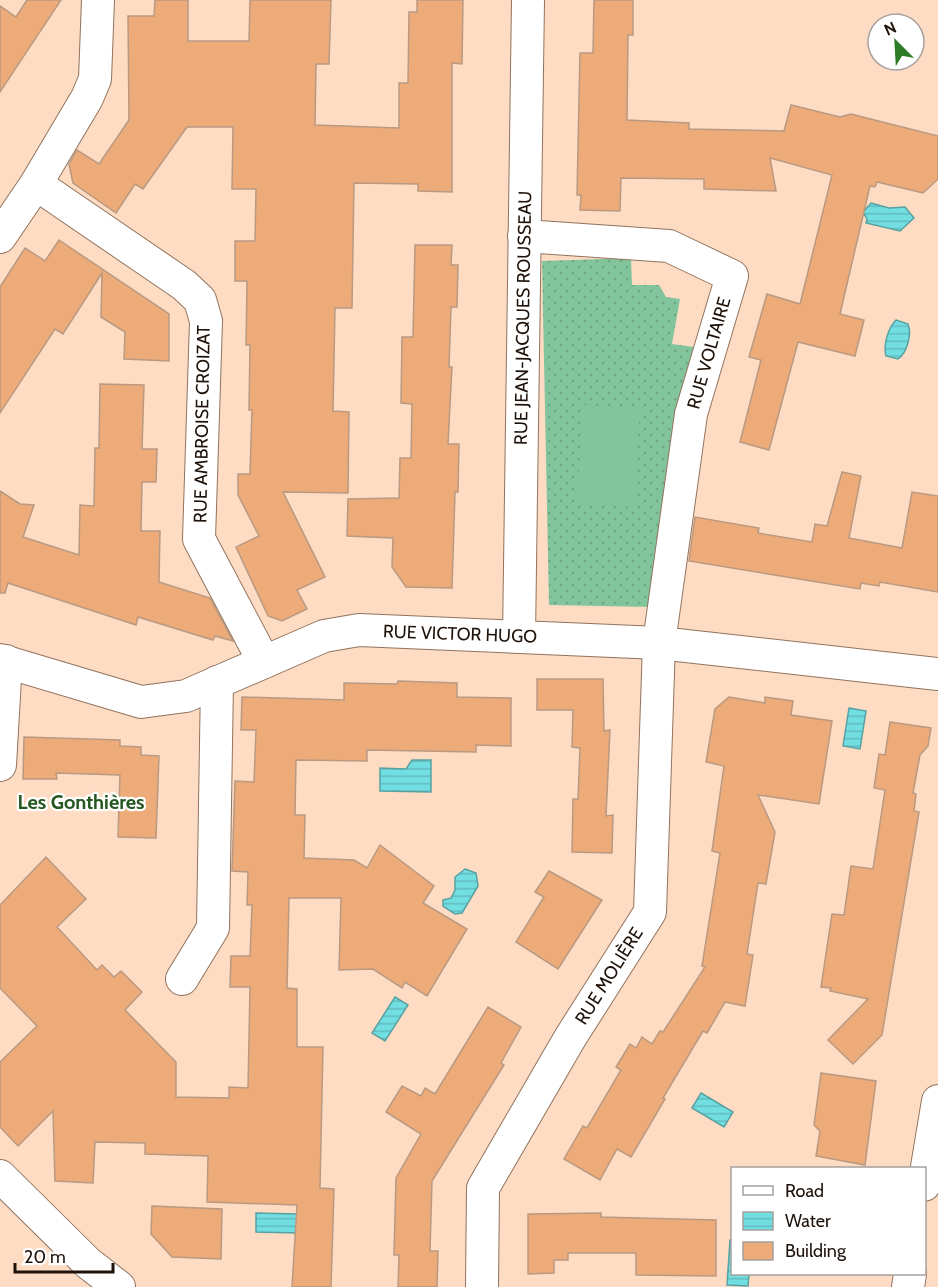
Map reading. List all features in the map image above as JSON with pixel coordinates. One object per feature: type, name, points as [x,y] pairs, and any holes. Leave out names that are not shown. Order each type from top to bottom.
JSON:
[{"type":"street","points":[[0,237],[36,184],[87,98],[95,79],[98,0]]},
{"type":"street","name":"RUE JEAN-JACQUES ROUSSEAU","points":[[519,637],[528,0]]},
{"type":"street","name":"RUE AMBROISE CROIZAT","points":[[36,184],[184,285],[200,300],[206,321],[199,539],[264,662]]},
{"type":"street","name":"RUE VOLTAIRE","points":[[524,236],[669,246],[732,276],[691,414],[659,643]]},
{"type":"street","name":"RUE VICTOR HUGO","points":[[3,660],[141,702],[186,696],[324,636],[359,630],[659,643],[938,674]]},
{"type":"street","name":"RUE MOLIÈRE","points":[[482,1287],[483,1188],[570,1038],[650,912],[659,643]]},
{"type":"street","points":[[0,765],[3,660]]},
{"type":"street","points":[[182,979],[213,928],[217,682]]},
{"type":"street","points":[[926,1173],[938,1101]]},
{"type":"street","points":[[0,1176],[80,1254],[119,1287]]},
{"type":"green space","points":[[631,258],[632,285],[659,285],[666,297],[680,299],[672,344],[694,347],[651,607],[549,605],[542,261]]},
{"type":"green space","points":[[583,405],[640,408],[634,507],[577,504]]},
{"type":"water","points":[[871,203],[889,208],[905,207],[914,218],[900,231],[866,223],[867,219],[863,212]]},
{"type":"water","points":[[896,320],[908,324],[909,333],[906,348],[898,359],[886,356],[885,352],[889,332]]},
{"type":"water","points":[[849,708],[866,711],[860,749],[843,746]]},
{"type":"water","points":[[412,760],[431,760],[431,792],[380,791],[380,768],[406,769]]},
{"type":"water","points":[[465,869],[476,873],[478,886],[462,913],[455,914],[443,906],[443,900],[451,898],[455,890],[455,877]]},
{"type":"water","points":[[395,997],[408,1005],[385,1041],[372,1033]]},
{"type":"water","points":[[701,1093],[733,1112],[724,1127],[692,1108]]},
{"type":"water","points":[[256,1213],[297,1214],[297,1233],[256,1232]]},
{"type":"water","points":[[731,1240],[731,1275],[749,1275],[748,1286],[727,1285]]},
{"type":"building","points":[[27,0],[61,0],[0,92],[0,6],[16,17]]},
{"type":"building","points":[[155,0],[188,0],[188,41],[249,41],[250,0],[331,0],[329,64],[316,64],[315,125],[399,128],[399,83],[408,83],[409,12],[417,12],[417,0],[463,0],[462,64],[452,63],[452,192],[418,191],[418,184],[354,183],[352,308],[335,308],[333,411],[349,412],[348,493],[283,492],[325,577],[297,590],[307,609],[282,621],[268,616],[236,547],[259,536],[238,495],[238,474],[250,474],[252,410],[249,410],[250,345],[246,345],[247,281],[235,281],[235,241],[255,241],[256,189],[232,189],[233,127],[187,127],[143,189],[135,184],[116,213],[73,183],[69,164],[77,150],[99,164],[129,120],[128,16],[154,16]]},
{"type":"building","points":[[594,0],[633,0],[633,35],[628,35],[627,120],[689,123],[689,129],[784,131],[791,105],[840,117],[851,114],[938,136],[938,179],[923,193],[877,182],[875,187],[870,186],[840,314],[864,320],[855,356],[798,342],[769,450],[740,442],[761,360],[749,357],[767,294],[800,304],[832,175],[770,158],[776,191],[704,189],[704,179],[621,178],[620,211],[580,210],[581,195],[577,195],[580,53],[593,53]]},
{"type":"building","points":[[59,240],[169,314],[169,361],[124,359],[125,332],[101,317],[102,273],[63,334],[55,329],[0,413],[0,287],[25,248],[45,261]]},
{"type":"building","points":[[415,245],[452,245],[451,265],[458,265],[457,307],[451,307],[449,367],[452,367],[448,444],[459,444],[452,588],[406,587],[392,567],[393,538],[347,536],[348,499],[399,498],[400,458],[411,458],[412,404],[401,403],[402,337],[413,337]]},
{"type":"building","points":[[100,384],[144,385],[142,449],[157,449],[156,482],[142,482],[141,531],[160,531],[159,582],[210,598],[233,641],[215,636],[213,640],[138,617],[136,625],[8,583],[5,593],[0,593],[0,491],[20,504],[34,505],[23,537],[79,555],[80,505],[94,506],[95,448],[99,448]]},
{"type":"building","points":[[842,472],[861,476],[849,538],[902,548],[912,492],[938,496],[938,592],[880,582],[879,586],[861,583],[860,589],[689,561],[695,517],[759,528],[758,533],[812,542],[815,524],[827,526]]},
{"type":"building","points":[[537,679],[603,679],[604,731],[610,730],[606,816],[613,815],[612,853],[572,852],[573,799],[578,799],[580,748],[572,747],[573,710],[537,710]]},
{"type":"building","points":[[398,681],[457,683],[457,697],[511,698],[511,746],[476,745],[476,752],[367,750],[367,761],[296,760],[295,815],[305,815],[304,858],[354,860],[367,868],[380,845],[434,886],[423,903],[467,929],[427,996],[405,982],[402,988],[373,969],[339,970],[341,898],[289,898],[287,988],[297,989],[297,1047],[323,1047],[320,1188],[334,1189],[331,1287],[292,1287],[297,1205],[207,1202],[208,1156],[145,1154],[145,1143],[95,1142],[93,1183],[55,1181],[53,1111],[18,1146],[0,1127],[0,1062],[37,1026],[0,988],[0,905],[46,857],[86,899],[57,927],[97,970],[102,965],[114,977],[121,971],[142,992],[125,1010],[176,1062],[176,1097],[229,1098],[229,1087],[248,1088],[250,987],[230,987],[231,956],[250,956],[252,905],[247,905],[248,872],[232,871],[235,781],[254,782],[256,730],[241,730],[242,697],[344,700],[344,683],[397,684]]},
{"type":"building","points":[[729,697],[765,703],[765,697],[793,701],[791,715],[832,721],[819,804],[758,795],[775,832],[766,884],[758,883],[747,954],[753,955],[745,1006],[725,1002],[707,1033],[703,1031],[631,1157],[617,1149],[600,1180],[564,1159],[583,1126],[587,1128],[621,1070],[616,1067],[630,1044],[636,1048],[642,1037],[652,1044],[660,1031],[663,1032],[705,967],[702,966],[720,853],[712,851],[724,766],[706,762],[715,709]]},
{"type":"building","points":[[890,722],[931,728],[928,746],[920,755],[913,793],[916,794],[914,811],[919,812],[882,1035],[853,1064],[828,1040],[868,999],[821,987],[832,914],[844,915],[851,866],[873,869],[885,790],[874,788],[879,754],[885,755]]},
{"type":"building","points":[[24,737],[120,740],[120,746],[141,747],[141,755],[159,756],[156,838],[118,837],[120,775],[56,773],[57,779],[23,779]]},
{"type":"building","points":[[549,871],[602,900],[558,969],[516,942],[544,897],[535,892]]},
{"type":"building","points":[[488,1007],[521,1027],[501,1063],[504,1065],[432,1181],[430,1251],[438,1251],[437,1287],[398,1287],[399,1255],[394,1255],[396,1178],[421,1134],[386,1112],[402,1086],[421,1096],[425,1088],[435,1094]]},
{"type":"building","points":[[821,1073],[876,1081],[865,1165],[816,1156],[820,1131],[814,1125]]},
{"type":"building","points":[[152,1206],[222,1209],[221,1259],[172,1257],[151,1234]]},
{"type":"building","points":[[601,1213],[601,1217],[716,1220],[716,1276],[636,1275],[636,1253],[568,1253],[568,1260],[554,1260],[554,1273],[528,1274],[528,1214]]},
{"type":"district","name":"Les Gonthières","points":[[81,802]]}]
